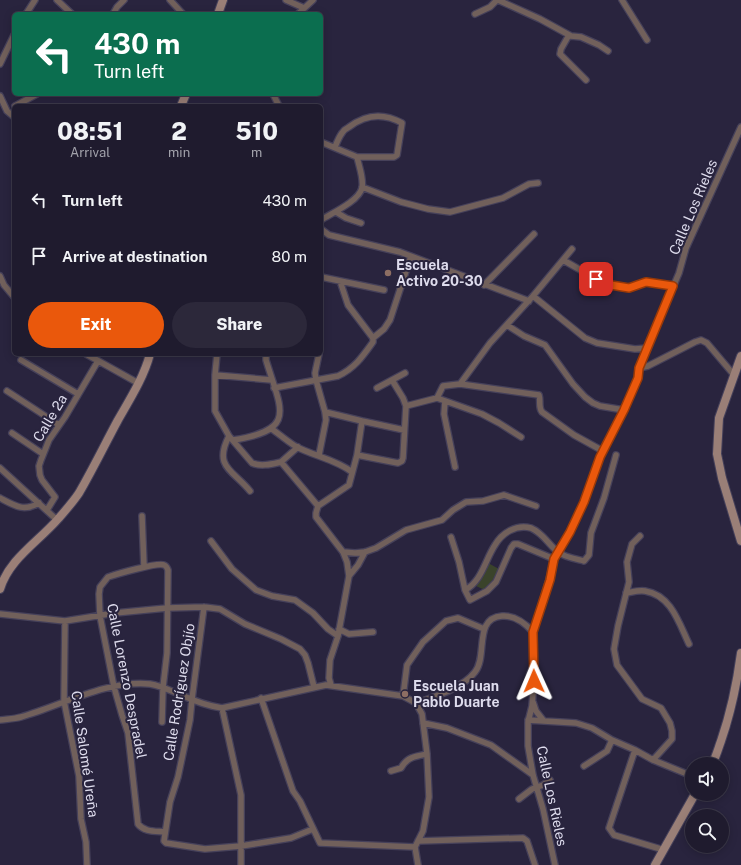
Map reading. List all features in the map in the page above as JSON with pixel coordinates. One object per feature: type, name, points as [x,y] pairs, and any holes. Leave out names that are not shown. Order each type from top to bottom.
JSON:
[{"type":"street","points":[[27,12],[35,0]]},
{"type":"street","points":[[57,0],[70,12]]},
{"type":"street","points":[[114,12],[124,0]]},
{"type":"street","points":[[170,0],[180,12]]},
{"type":"street","points":[[219,12],[223,0]]},
{"type":"street","points":[[286,0],[304,8]]},
{"type":"street","points":[[300,12],[313,0]]},
{"type":"street","points":[[475,14],[490,7],[498,0],[569,34],[581,37],[599,45],[608,51]]},
{"type":"street","points":[[622,0],[647,40]]},
{"type":"street","points":[[569,34],[560,54],[586,80]]},
{"type":"street","points":[[0,64],[12,39]]},
{"type":"street","points":[[0,96],[2,105],[12,115]]},
{"type":"street","points":[[19,104],[33,96]]},
{"type":"street","points":[[7,110],[12,108]]},
{"type":"street","points":[[323,143],[335,147],[345,153],[358,157],[394,157],[397,155],[402,123],[394,119],[377,115],[366,117],[354,123],[342,132],[335,147]]},
{"type":"street","name":"Calle Los Rieles","points":[[555,865],[543,809],[533,775],[528,746],[528,720],[534,681],[533,632],[550,580],[554,559],[570,532],[584,502],[603,451],[624,410],[638,378],[639,368],[679,273],[686,248],[741,127]]},
{"type":"street","points":[[323,219],[336,212],[359,194],[362,187],[362,178],[358,157]]},
{"type":"street","points":[[362,187],[401,202],[428,209],[450,212],[503,198],[529,184],[538,183]]},
{"type":"street","points":[[336,212],[346,218],[361,223]]},
{"type":"street","points":[[323,230],[329,235],[411,256],[529,301]]},
{"type":"street","points":[[484,285],[534,234]]},
{"type":"street","points":[[460,384],[490,343],[529,301],[572,248]]},
{"type":"street","points":[[274,388],[338,376],[347,372],[356,365],[373,342],[373,338],[384,329],[390,320],[411,256]]},
{"type":"street","points":[[563,260],[574,268],[605,284],[629,288],[646,282],[673,286]]},
{"type":"street","points":[[0,276],[4,285],[12,295]]},
{"type":"street","points":[[323,277],[384,290]]},
{"type":"street","points":[[340,281],[348,305],[373,338]]},
{"type":"street","points":[[533,296],[585,338],[591,341],[635,349],[648,348]]},
{"type":"street","points":[[507,325],[524,336],[545,345],[573,384],[593,403],[600,406],[624,410]]},
{"type":"street","points":[[639,368],[648,366],[701,340],[707,343],[734,375]]},
{"type":"street","points":[[89,356],[138,383]]},
{"type":"street","points":[[0,589],[8,570],[17,558],[34,544],[57,520],[78,494],[138,383],[149,356]]},
{"type":"street","points":[[217,356],[215,411],[231,438],[252,463],[261,465],[281,462],[298,447]]},
{"type":"street","points":[[250,491],[243,482],[229,470],[222,457],[224,445],[231,438],[262,434],[272,429],[278,421],[280,415],[266,356]]},
{"type":"street","points":[[319,356],[316,380],[326,420],[320,456]]},
{"type":"street","points":[[741,356],[719,418],[717,454],[722,478],[741,541]]},
{"type":"street","points":[[21,360],[78,394]]},
{"type":"street","name":"Calle 2a","points":[[47,510],[55,496],[42,480],[40,474],[39,466],[42,454],[49,440],[60,425],[98,361]]},
{"type":"street","points":[[376,388],[405,373]]},
{"type":"street","points":[[215,375],[272,380]]},
{"type":"street","points":[[357,455],[398,463],[402,462],[406,406],[404,398],[392,380]]},
{"type":"street","points":[[437,398],[443,386],[460,384],[539,395],[540,410],[542,412],[574,434],[603,451]]},
{"type":"street","points":[[7,391],[60,425]]},
{"type":"street","points":[[406,406],[437,398],[482,414],[520,437]]},
{"type":"street","points":[[445,401],[444,414],[455,467]]},
{"type":"street","points":[[325,412],[404,430]]},
{"type":"street","points":[[331,685],[329,678],[330,660],[338,636],[348,576],[348,562],[343,552],[316,517],[316,513],[318,506],[349,485],[357,455],[362,421]]},
{"type":"street","points":[[272,429],[284,439],[298,447],[346,467],[352,472]]},
{"type":"street","points":[[12,433],[42,454]]},
{"type":"street","points":[[466,590],[472,586],[485,566],[495,544],[508,530],[524,526],[533,529],[548,540],[558,552],[584,561],[589,555],[591,533],[604,498],[616,455]]},
{"type":"street","points":[[281,462],[318,506]]},
{"type":"street","points":[[0,468],[57,520]]},
{"type":"street","points":[[343,552],[365,552],[376,548],[406,530],[442,520],[453,510],[466,502],[504,495],[536,506]]},
{"type":"street","points":[[0,498],[24,509],[33,507],[39,503]]},
{"type":"street","points":[[142,516],[144,567]]},
{"type":"street","points":[[640,536],[632,544],[627,562],[629,582],[614,648],[617,665],[642,699],[661,708],[670,723],[672,739],[652,760]]},
{"type":"street","points":[[451,537],[470,600],[487,591],[496,582],[514,544],[518,544],[554,559]]},
{"type":"street","points":[[211,541],[232,569],[256,590],[272,596],[295,600],[313,613],[328,629],[338,636]]},
{"type":"street","points":[[348,576],[358,565],[365,552]]},
{"type":"street","name":"Calle Lorenzo Despradel","points":[[165,832],[146,830],[138,824],[128,733],[114,687],[100,616],[100,587],[108,577],[144,567],[163,564],[168,570],[167,608]]},
{"type":"street","points":[[626,593],[644,591],[654,594],[668,603],[675,614],[689,644]]},
{"type":"street","points":[[162,722],[163,687],[167,653],[167,608]]},
{"type":"street","points":[[0,614],[65,621],[115,613],[167,608],[220,609],[245,624],[281,639],[300,649],[305,655],[308,663],[314,687]]},
{"type":"street","name":"Calle Rodríguez Objío","points":[[165,832],[170,802],[186,743],[204,608]]},
{"type":"street","points":[[416,703],[446,693],[475,672],[482,658],[484,628],[490,621],[500,616],[511,616],[527,626],[533,632]]},
{"type":"street","points":[[403,696],[407,665],[423,642],[446,621],[458,618],[484,628]]},
{"type":"street","name":"Calle Salomé Ureña","points":[[65,621],[64,701],[79,776],[81,819],[86,842],[87,865]]},
{"type":"street","points":[[339,629],[349,634],[373,632]]},
{"type":"street","points":[[715,757],[732,704],[741,653]]},
{"type":"street","points":[[0,720],[20,717],[64,701],[114,687],[149,684],[163,687],[192,699],[222,708],[261,698],[326,685],[403,696],[416,703],[422,714],[427,754],[429,797],[423,831],[417,844],[418,865]]},
{"type":"street","points":[[261,698],[293,791],[300,801],[319,842],[322,844],[417,844],[523,838],[527,841],[535,865]]},
{"type":"street","points":[[532,700],[536,711],[543,720]]},
{"type":"street","points":[[222,708],[241,795],[241,865]]},
{"type":"street","points":[[528,720],[576,722],[592,728],[652,760],[685,773]]},
{"type":"street","points":[[423,723],[448,728],[491,745],[533,775]]},
{"type":"street","points":[[584,766],[607,751],[612,740]]},
{"type":"street","points":[[635,750],[609,828],[614,835],[664,850]]},
{"type":"street","points":[[391,771],[401,768],[404,762],[409,758],[427,754]]},
{"type":"street","points":[[519,799],[550,780]]},
{"type":"street","points":[[655,865],[691,801]]},
{"type":"street","points":[[165,832],[164,838],[166,843],[205,849],[241,846],[291,838],[313,829]]},
{"type":"green space","points":[[488,563],[499,569],[487,591],[476,586]]},
{"type":"place","name":"Escuela Activo 20-30","points":[[388,273]]},
{"type":"place","name":"Escuela Juan Pablo Duarte","points":[[405,694]]},
{"type":"route","points":[[534,681],[533,632],[550,580],[554,559],[570,532],[584,502],[600,457],[624,410],[638,378],[639,368],[673,286],[646,282],[629,288],[605,284],[596,279]]}]
